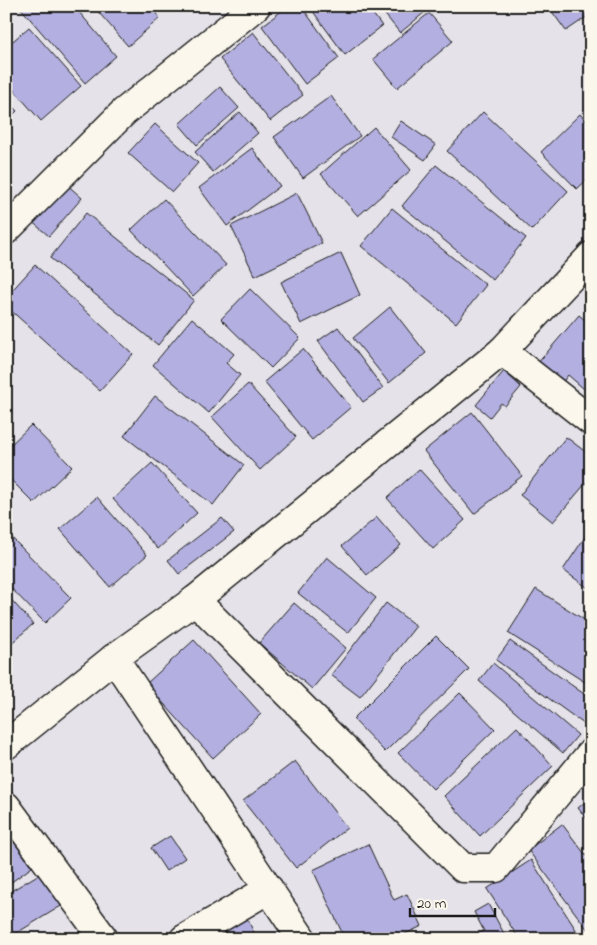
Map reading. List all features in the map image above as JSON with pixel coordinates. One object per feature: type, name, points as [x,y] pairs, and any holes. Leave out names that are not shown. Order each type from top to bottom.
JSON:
[{"type":"street","points":[[6,230],[124,112],[256,6]]},
{"type":"street","points":[[6,745],[114,658],[195,600],[502,351],[591,256]]},
{"type":"street","points":[[502,351],[591,421]]},
{"type":"street","points":[[195,600],[463,868],[496,868],[591,753]]},
{"type":"street","points":[[114,658],[302,939]]},
{"type":"street","points":[[6,806],[104,939]]},
{"type":"street","points":[[184,939],[269,888]]},
{"type":"building","points":[[19,6],[74,6],[116,56],[85,83]]},
{"type":"building","points":[[93,6],[151,6],[160,18],[128,46]]},
{"type":"building","points":[[288,6],[301,6],[339,58],[305,84],[262,26]]},
{"type":"building","points":[[309,6],[367,6],[382,26],[345,55]]},
{"type":"building","points":[[378,6],[432,6],[400,33]]},
{"type":"building","points":[[548,6],[591,6],[591,14],[566,31]]},
{"type":"building","points":[[429,13],[453,41],[397,88],[373,59]]},
{"type":"building","points":[[29,27],[81,86],[41,121],[6,81],[6,47]]},
{"type":"building","points":[[253,32],[303,95],[270,121],[220,59]]},
{"type":"building","points":[[220,87],[239,108],[197,145],[179,124]]},
{"type":"building","points":[[331,96],[360,136],[303,178],[274,137]]},
{"type":"building","points":[[6,100],[17,111],[6,121]]},
{"type":"building","points":[[240,112],[258,133],[213,172],[195,152]]},
{"type":"building","points":[[483,112],[568,191],[532,230],[447,151]]},
{"type":"building","points":[[580,114],[591,126],[591,176],[577,189],[541,152]]},
{"type":"building","points":[[401,121],[436,145],[425,160],[391,137]]},
{"type":"building","points":[[155,124],[198,163],[172,192],[128,153]]},
{"type":"building","points":[[374,127],[411,170],[358,216],[321,174]]},
{"type":"building","points":[[252,148],[280,186],[227,226],[199,188]]},
{"type":"building","points":[[436,165],[526,238],[493,280],[402,206]]},
{"type":"building","points":[[64,182],[82,198],[49,236],[30,220]]},
{"type":"building","points":[[297,193],[322,243],[255,276],[231,226]]},
{"type":"building","points":[[164,199],[226,265],[193,296],[131,230]]},
{"type":"building","points":[[392,208],[486,285],[456,323],[361,246]]},
{"type":"building","points":[[86,213],[194,300],[158,345],[50,258]]},
{"type":"building","points":[[341,253],[360,295],[301,324],[281,282]]},
{"type":"building","points":[[35,265],[133,354],[100,391],[6,306],[6,297]]},
{"type":"building","points":[[250,289],[300,338],[271,368],[221,319]]},
{"type":"building","points":[[390,307],[426,353],[389,383],[353,338]]},
{"type":"building","points":[[579,315],[591,325],[591,395],[568,375],[561,384],[537,364]]},
{"type":"building","points":[[192,318],[234,354],[226,363],[240,375],[209,413],[153,365]]},
{"type":"building","points":[[338,327],[383,388],[363,402],[318,341]]},
{"type":"building","points":[[303,349],[351,407],[312,440],[264,382]]},
{"type":"building","points":[[504,371],[521,387],[505,406],[501,403],[490,417],[476,405]]},
{"type":"building","points":[[248,384],[296,437],[260,470],[212,417]]},
{"type":"building","points":[[155,396],[244,465],[213,505],[124,436]]},
{"type":"building","points":[[472,412],[522,476],[474,514],[424,451]]},
{"type":"building","points":[[31,425],[72,467],[34,503],[6,475],[6,449]]},
{"type":"building","points":[[566,437],[591,456],[591,477],[553,522],[520,495]]},
{"type":"building","points":[[152,463],[197,513],[158,549],[113,499]]},
{"type":"building","points":[[419,469],[465,520],[433,549],[387,498]]},
{"type":"building","points":[[97,497],[147,555],[110,587],[60,529]]},
{"type":"building","points":[[377,517],[401,545],[367,575],[342,546]]},
{"type":"building","points":[[222,518],[234,532],[179,574],[168,560]]},
{"type":"building","points":[[591,528],[591,590],[563,570]]},
{"type":"building","points":[[12,538],[71,598],[45,623],[6,583],[6,544]]},
{"type":"building","points":[[327,557],[376,598],[348,633],[298,593]]},
{"type":"building","points":[[536,589],[591,624],[591,686],[508,633]]},
{"type":"building","points":[[6,594],[33,624],[6,648]]},
{"type":"building","points":[[294,603],[346,648],[312,689],[259,643]]},
{"type":"building","points":[[386,603],[416,626],[360,697],[331,675]]},
{"type":"building","points":[[436,636],[469,669],[385,752],[353,719]]},
{"type":"building","points":[[194,640],[261,714],[213,758],[146,684]]},
{"type":"building","points":[[510,641],[591,699],[591,714],[584,724],[496,660]]},
{"type":"building","points":[[493,663],[578,735],[563,753],[479,681]]},
{"type":"building","points":[[460,693],[495,729],[433,789],[398,753]]},
{"type":"building","points":[[517,727],[553,766],[480,836],[444,796]]},
{"type":"building","points":[[295,761],[347,828],[296,868],[243,801]]},
{"type":"building","points":[[591,797],[591,824],[578,808]]},
{"type":"building","points":[[562,824],[591,862],[591,934],[528,850]]},
{"type":"building","points":[[6,831],[32,867],[6,886]]},
{"type":"building","points":[[170,836],[185,858],[166,871],[151,848]]},
{"type":"building","points":[[368,844],[394,900],[407,894],[422,926],[395,939],[345,939],[313,870]]},
{"type":"building","points":[[531,860],[582,939],[519,939],[487,889]]},
{"type":"building","points":[[46,870],[66,903],[10,937],[6,931],[6,894]]},
{"type":"building","points":[[488,904],[507,939],[469,939],[484,931],[474,912]]},
{"type":"building","points":[[247,918],[257,939],[215,939],[213,935]]}]
